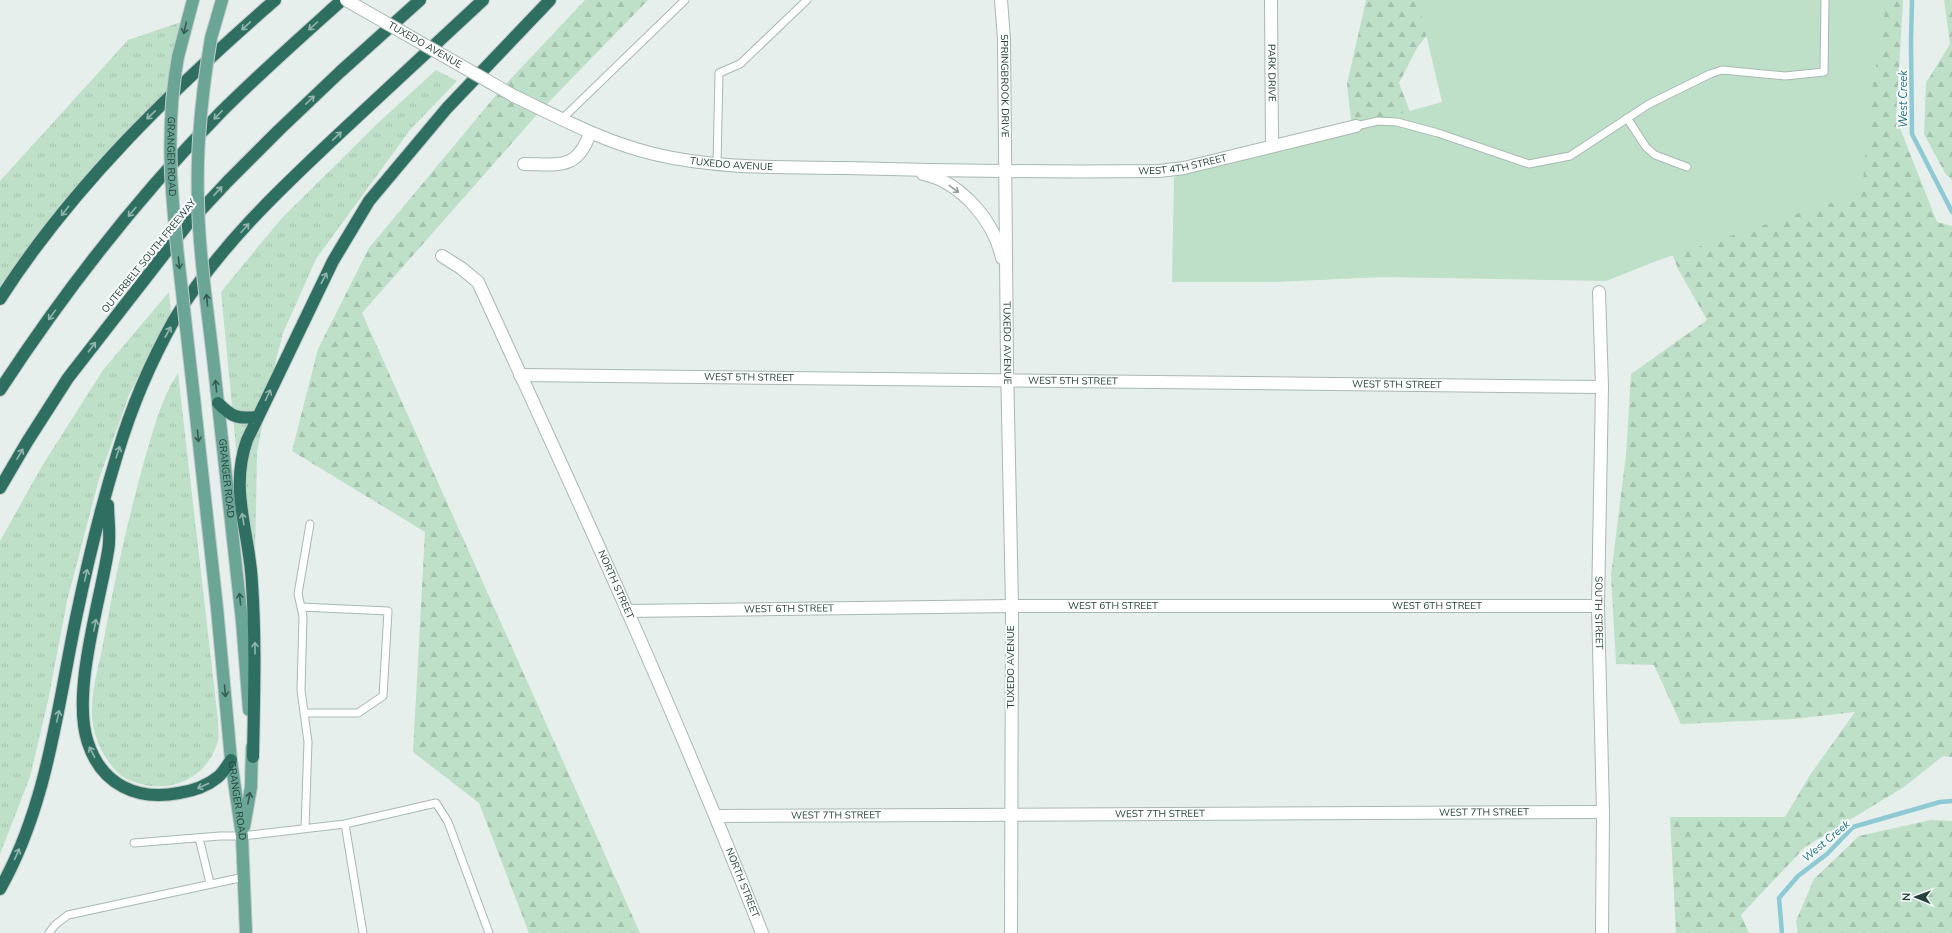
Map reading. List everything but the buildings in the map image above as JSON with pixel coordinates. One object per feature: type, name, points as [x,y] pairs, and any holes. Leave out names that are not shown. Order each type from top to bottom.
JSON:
[{"type":"highway","points":[[0,299],[51,228],[127,138],[275,0]]},
{"type":"highway","points":[[0,390],[24,352],[94,259],[182,154],[221,113],[342,0]]},
{"type":"highway","name":"OUTERBELT SOUTH FREEWAY","points":[[0,488],[68,378],[187,224],[279,130],[340,72],[420,0]]},
{"type":"highway","points":[[0,889],[34,811],[46,769],[58,718],[76,618],[119,448],[147,373],[175,319],[214,265],[277,194],[483,0]]},
{"type":"highway","points":[[253,757],[255,625],[252,582],[241,508],[239,477],[242,455],[257,417],[333,261],[369,201],[447,108],[550,0]]},
{"type":"highway","points":[[218,403],[233,416],[245,418],[257,417]]},
{"type":"highway","points":[[108,490],[109,549],[84,686],[84,726],[88,743],[95,758],[107,774],[118,784],[132,792],[151,796],[168,795],[189,791],[206,785],[218,777],[231,760]]},
{"type":"main road","name":"GRANGER ROAD","points":[[193,0],[178,57],[171,105],[170,166],[174,220],[217,608],[231,760],[242,836]]},
{"type":"main road","name":"GRANGER ROAD","points":[[222,0],[211,38],[204,78],[200,126],[198,201],[214,367],[242,621],[253,757],[251,787],[242,836]]},
{"type":"main road","points":[[242,836],[246,933]]},
{"type":"street","name":"TUXEDO AVENUE","points":[[346,0],[514,96],[590,133],[654,154],[717,164],[1004,172],[1012,606],[1010,933]]},
{"type":"street","name":"SPRINGBROOK DRIVE","points":[[1001,0],[1004,39],[1004,172]]},
{"type":"street","name":"PARK DRIVE","points":[[1271,0],[1272,146]]},
{"type":"street","name":"WEST 4TH STREET","points":[[1004,172],[1160,171],[1184,168],[1356,126]]},
{"type":"street","points":[[524,164],[568,163],[579,155],[590,133]]},
{"type":"street","points":[[906,170],[932,176],[953,188],[975,207],[991,226],[1001,252],[1006,274]]},
{"type":"street","name":"NORTH STREET","points":[[442,256],[461,268],[478,282],[628,611],[716,816],[762,933]]},
{"type":"street","name":"SOUTH STREET","points":[[1599,292],[1602,387],[1598,606],[1603,812],[1602,933]]},
{"type":"street","name":"WEST 5TH STREET","points":[[520,374],[1602,387]]},
{"type":"street","name":"WEST 6TH STREET","points":[[628,611],[1012,606],[1598,606]]},
{"type":"street","name":"WEST 7TH STREET","points":[[716,816],[1603,812]]},
{"type":"lane","points":[[562,119],[685,0]]},
{"type":"lane","points":[[717,164],[719,73],[740,64],[807,0]]},
{"type":"lane","points":[[1356,126],[1378,121],[1397,122],[1438,133],[1529,164],[1570,156],[1649,104],[1710,74],[1722,70],[1785,76],[1824,72],[1825,0]]},
{"type":"lane","points":[[1627,118],[1646,147],[1655,155],[1688,167]]},
{"type":"lane","points":[[305,828],[308,742],[301,690],[303,616],[298,594],[310,524]]},
{"type":"lane","points":[[301,607],[388,611],[383,696],[358,713],[304,713]]},
{"type":"lane","points":[[134,843],[220,836],[242,836],[345,824],[436,803],[448,822],[489,933]]},
{"type":"lane","points":[[345,824],[363,933]]},
{"type":"lane","points":[[200,838],[210,883]]},
{"type":"lane","points":[[49,933],[55,925],[68,915],[210,883],[244,877]]},
{"type":"green space","points":[[585,0],[648,0],[542,109],[362,313],[640,933],[529,933],[479,803],[413,752],[425,532],[292,451],[318,349],[369,248],[502,88]]},
{"type":"green space","points":[[1366,0],[1454,0],[1417,48],[1399,83],[1418,133],[1857,0],[1903,0],[1896,118],[1937,222],[1952,226],[1952,757],[1943,756],[1904,787],[1805,847],[1741,915],[1749,933],[1676,933],[1670,817],[1785,817],[1810,775],[1855,712],[1793,719],[1681,724],[1654,665],[1616,664],[1611,575],[1626,455],[1631,374],[1707,320],[1678,269],[1658,216],[1354,146],[1347,84]]},
{"type":"green space","points":[[1418,0],[1887,0],[1871,95],[1862,192],[1659,260],[1606,281],[1382,277],[1277,282],[1172,282],[1174,177],[1442,102]]},
{"type":"green space","points":[[1944,0],[1952,0],[1952,180],[1945,173],[1924,134],[1926,83],[1950,44]]},
{"type":"green space","points":[[187,20],[172,96],[127,138],[0,299],[0,181],[128,40]]},
{"type":"green space","points":[[436,70],[457,81],[410,130],[316,259],[283,333],[271,380],[257,452],[255,562],[247,562],[221,292],[281,219],[378,123]]},
{"type":"green space","points":[[169,292],[171,313],[129,395],[99,479],[67,601],[48,701],[30,777],[0,854],[0,541],[42,466],[103,370]]},
{"type":"green space","points":[[178,373],[218,720],[218,741],[212,755],[204,767],[193,776],[168,786],[153,786],[139,784],[125,778],[117,772],[110,763],[99,745],[95,732],[92,718],[92,701],[127,527],[145,458],[158,414]]},
{"type":"green space","points":[[1931,820],[1952,821],[1952,933],[1798,933],[1796,921],[1814,879],[1859,836]]},
{"type":"waterway","name":"West Creek","points":[[1912,0],[1912,134],[1952,212]]},
{"type":"waterway","name":"West Creek","points":[[1782,933],[1779,898],[1798,876],[1827,854],[1853,827],[1940,802],[1952,801]]}]
